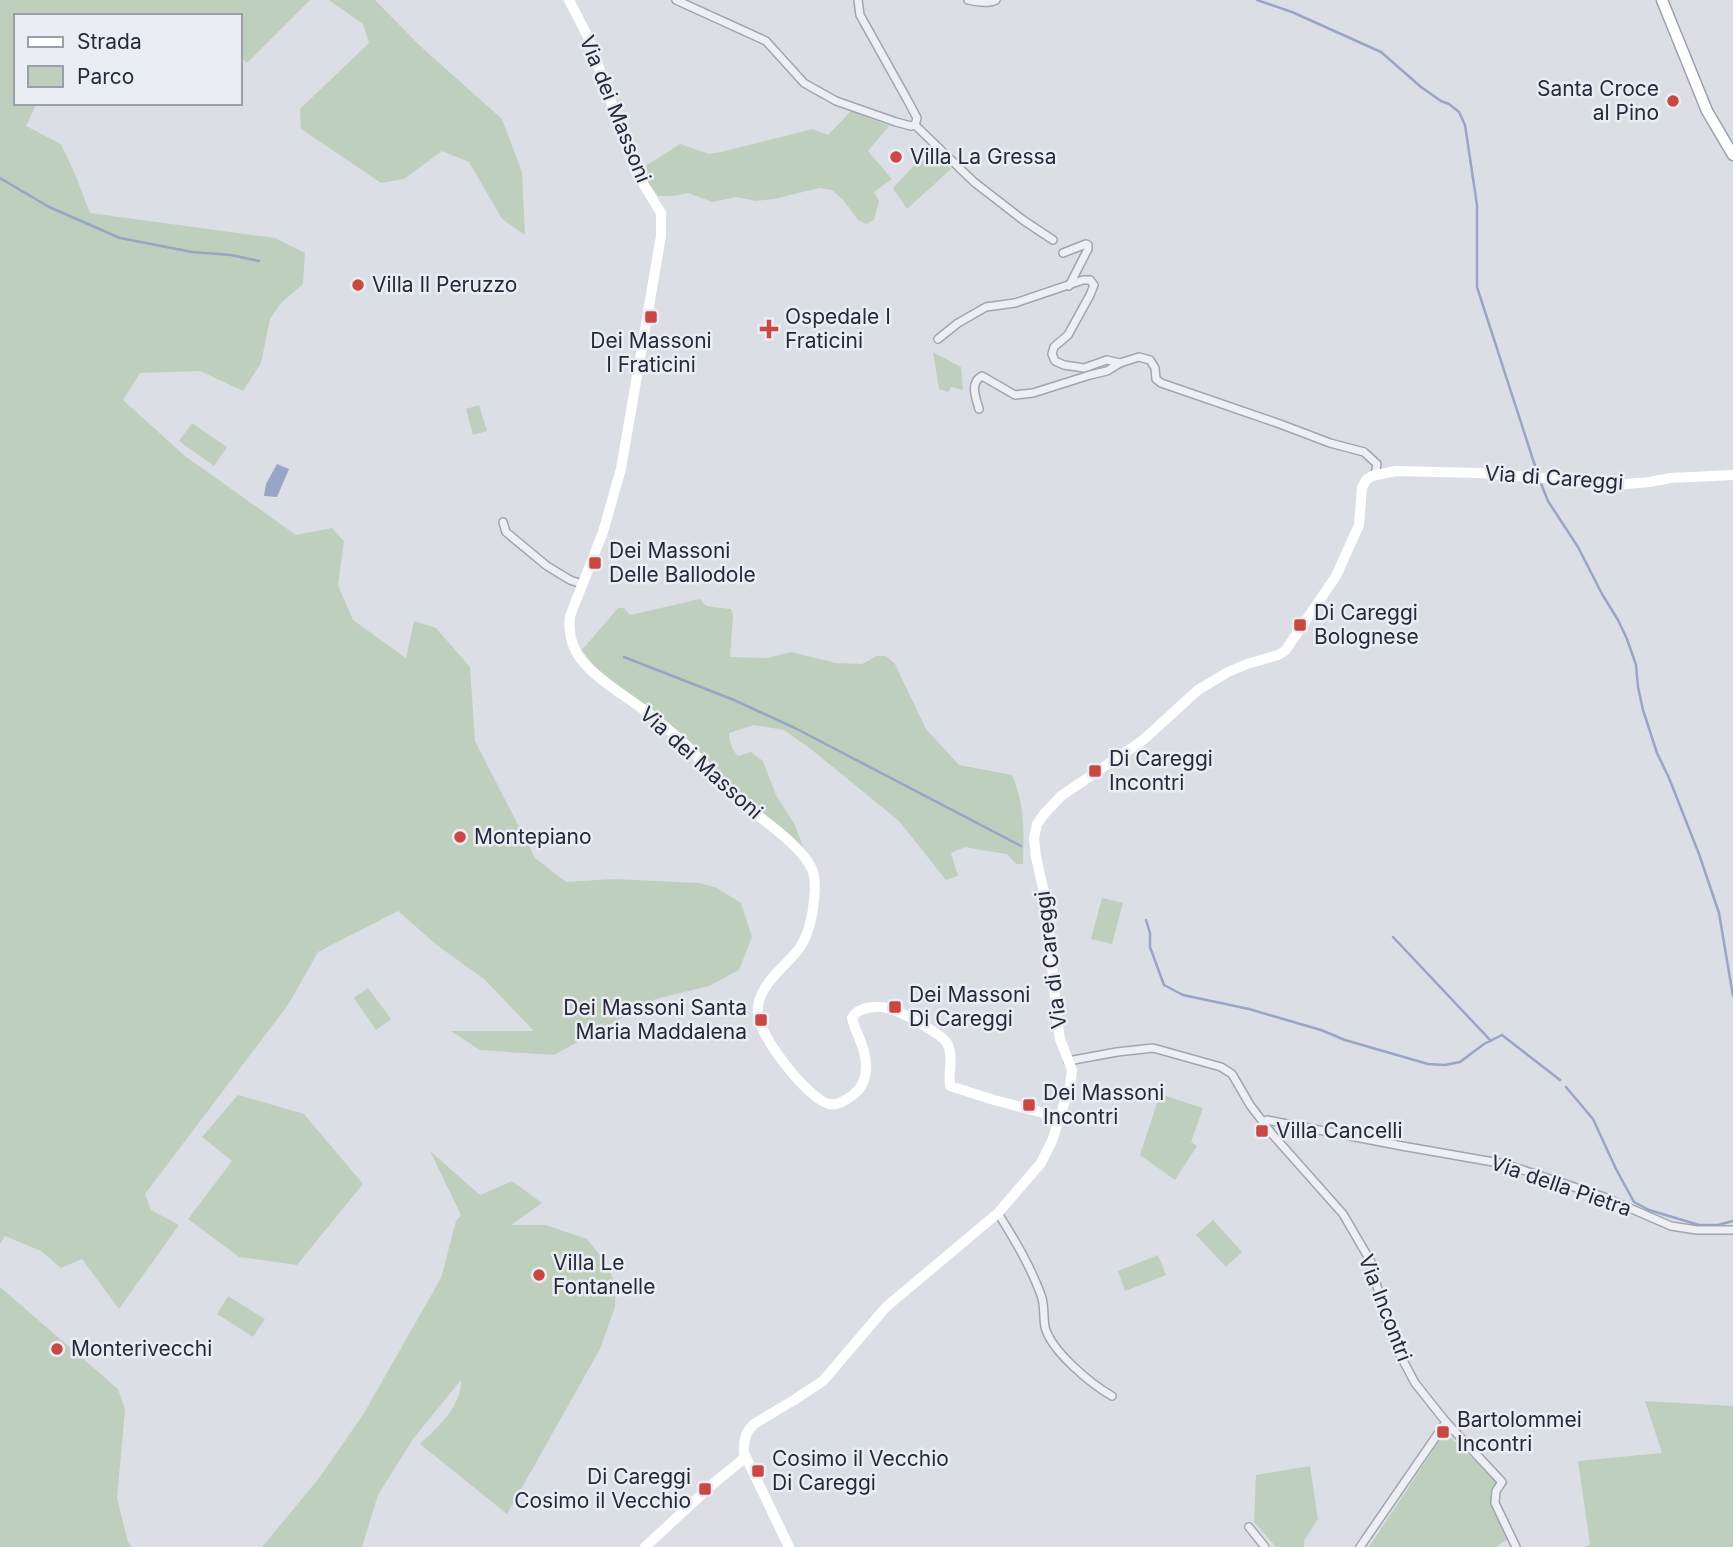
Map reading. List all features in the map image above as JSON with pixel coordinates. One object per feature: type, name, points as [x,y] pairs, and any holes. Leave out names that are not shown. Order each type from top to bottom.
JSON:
[{"type":"main road","points":[[1662,0],[1707,111],[1733,155]]},
{"type":"street","name":"Via dei Massoni","points":[[569,0],[589,37],[636,172],[660,213],[661,236],[621,469],[603,533],[570,616],[568,630],[575,649],[584,664],[613,689],[644,709],[688,747],[734,796],[784,837],[813,870],[815,897],[809,928],[800,948],[763,990],[758,1010],[760,1024],[767,1040],[811,1094],[828,1104],[838,1104],[862,1087],[867,1066],[852,1020],[853,1015],[860,1010],[888,1008],[924,1026],[946,1041],[949,1048],[950,1086],[1059,1116]]},
{"type":"street","points":[[676,0],[766,41],[804,83],[836,101],[896,122],[915,125],[974,182],[1054,240]]},
{"type":"street","points":[[858,0],[860,15],[917,118],[915,125]]},
{"type":"street","points":[[968,0],[996,0]]},
{"type":"street","points":[[1063,253],[1088,245],[1068,286]]},
{"type":"street","points":[[938,339],[958,323],[986,307],[1015,303],[1090,280],[1094,285],[1090,295],[1068,335],[1054,347],[1052,354],[1055,361],[1064,365],[1084,368],[1107,360],[1120,363]]},
{"type":"street","points":[[979,410],[974,387],[977,379],[982,376],[1015,395],[1033,393],[1107,371],[1120,363],[1139,357],[1150,360],[1155,368],[1156,379],[1161,383],[1330,443],[1364,452],[1377,464],[1375,475]]},
{"type":"street","name":"Via di Careggi","points":[[746,1457],[744,1444],[750,1427],[823,1381],[886,1307],[910,1284],[998,1213],[1041,1163],[1052,1141],[1070,1085],[1072,1070],[1060,1040],[1058,1026],[1045,897],[1034,838],[1037,824],[1061,796],[1142,741],[1198,690],[1228,672],[1285,651],[1336,576],[1359,525],[1366,480],[1375,475],[1396,471],[1479,473],[1569,480],[1604,486],[1670,478],[1733,475]]},
{"type":"street","points":[[503,522],[506,532],[547,566],[582,584]]},
{"type":"street","name":"Via Incontri","points":[[1068,1061],[1153,1048],[1221,1067],[1232,1074],[1250,1105],[1272,1134],[1343,1214],[1371,1262],[1384,1314],[1398,1351],[1415,1383],[1446,1422],[1502,1482],[1496,1491],[1495,1503],[1516,1547]]},
{"type":"street","name":"Via della Pietra","points":[[1264,1122],[1268,1119],[1505,1164],[1604,1198],[1671,1226],[1697,1230],[1733,1230]]},
{"type":"street","points":[[998,1213],[1025,1256],[1043,1298],[1045,1326],[1054,1347],[1069,1363],[1112,1396]]},
{"type":"street","points":[[1360,1547],[1446,1422]]},
{"type":"street","points":[[645,1547],[746,1457],[789,1547]]},
{"type":"street","points":[[1249,1527],[1265,1547]]},
{"type":"green space","points":[[0,0],[310,0],[247,63],[242,58],[242,14],[14,14],[14,105],[36,105],[26,126],[61,144],[90,213],[275,238],[305,253],[303,284],[281,303],[270,319],[261,363],[243,391],[200,371],[140,373],[123,400],[185,456],[296,535],[332,528],[344,541],[338,585],[353,620],[406,658],[414,621],[436,628],[470,667],[475,741],[535,858],[566,882],[613,879],[699,883],[717,888],[741,903],[752,937],[739,970],[709,986],[656,999],[554,1055],[480,1050],[451,1031],[534,1031],[484,979],[438,946],[398,911],[318,952],[288,1005],[145,1194],[151,1210],[179,1225],[119,1309],[82,1259],[61,1268],[41,1251],[5,1236],[0,1244]]},
{"type":"green space","points":[[329,0],[375,0],[419,45],[502,119],[522,172],[525,235],[502,219],[469,162],[442,151],[404,179],[381,183],[301,129],[300,109],[369,43],[363,24]]},
{"type":"green space","points":[[851,111],[889,126],[868,151],[892,179],[874,192],[879,201],[874,220],[866,224],[858,220],[832,190],[819,188],[756,201],[736,197],[713,202],[688,193],[658,196],[639,170],[680,144],[709,154],[813,129],[828,135]]},
{"type":"green space","points":[[931,147],[951,169],[907,209],[893,188]]},
{"type":"green space","points":[[933,352],[961,367],[963,390],[951,387],[948,392],[939,389]]},
{"type":"green space","points":[[479,405],[487,431],[473,435],[466,409]]},
{"type":"green space","points":[[192,423],[227,447],[214,466],[179,441]]},
{"type":"green space","points":[[700,599],[706,606],[731,609],[733,616],[730,657],[766,658],[791,652],[836,663],[862,664],[877,656],[886,656],[895,664],[926,729],[959,765],[1012,775],[1021,808],[1023,864],[1016,864],[1007,854],[965,847],[951,853],[958,876],[946,880],[899,821],[784,730],[754,725],[729,733],[731,745],[738,756],[751,752],[763,761],[776,795],[795,825],[804,850],[802,849],[738,793],[681,734],[619,688],[594,666],[582,650],[618,608],[624,608],[630,615]]},
{"type":"green space","points":[[1102,898],[1123,903],[1112,944],[1091,939]]},
{"type":"green space","points":[[368,988],[391,1019],[376,1030],[354,998]]},
{"type":"green space","points":[[1160,1094],[1203,1108],[1191,1142],[1197,1146],[1175,1180],[1140,1155]]},
{"type":"green space","points":[[238,1095],[304,1114],[363,1184],[297,1265],[239,1257],[188,1219],[232,1161],[202,1137]]},
{"type":"green space","points":[[430,1151],[480,1195],[512,1181],[542,1203],[511,1225],[546,1225],[587,1239],[603,1259],[616,1284],[615,1307],[600,1349],[507,1514],[420,1444],[453,1407],[458,1399],[461,1380],[413,1439],[378,1495],[362,1547],[262,1547],[320,1477],[364,1413],[441,1278],[456,1221],[461,1215]]},
{"type":"green space","points":[[1213,1220],[1242,1252],[1226,1267],[1196,1235]]},
{"type":"green space","points":[[1158,1255],[1166,1275],[1125,1291],[1118,1271]]},
{"type":"green space","points":[[0,1287],[118,1389],[125,1410],[117,1498],[128,1542],[132,1547],[0,1547]]},
{"type":"green space","points":[[228,1296],[265,1319],[253,1337],[217,1314]]},
{"type":"green space","points":[[1645,1401],[1733,1406],[1733,1547],[1585,1547],[1590,1544],[1578,1461],[1662,1453]]},
{"type":"green space","points":[[1445,1432],[1497,1482],[1493,1505],[1508,1539],[1496,1547],[1369,1547]]},
{"type":"green space","points":[[1310,1466],[1318,1519],[1304,1541],[1304,1547],[1276,1547],[1254,1522],[1256,1475]]},
{"type":"water","points":[[277,464],[289,469],[277,497],[264,496],[266,484]]},
{"type":"waterway","points":[[1257,0],[1292,12],[1381,52],[1421,87],[1459,112],[1465,125],[1477,205],[1477,287],[1538,475]]},
{"type":"waterway","points":[[0,178],[49,207],[120,238],[259,261]]},
{"type":"waterway","points":[[1540,481],[1548,501],[1578,547],[1627,639],[1636,665],[1643,710],[1657,753],[1699,854],[1719,913],[1733,996]]},
{"type":"waterway","points":[[624,657],[734,700],[795,728],[1021,846]]},
{"type":"waterway","points":[[1146,920],[1150,947],[1164,985],[1183,995],[1249,1009],[1428,1064],[1460,1062],[1484,1044],[1502,1035],[1560,1080]]},
{"type":"waterway","points":[[1393,937],[1491,1041]]},
{"type":"waterway","points":[[1566,1087],[1593,1119],[1634,1202],[1649,1210],[1699,1225],[1718,1225],[1733,1221]]},
{"type":"place","name":"Santa Croce al Pino","points":[[1673,101]]},
{"type":"place","name":"Villa La Gressa","points":[[896,157]]},
{"type":"place","name":"Villa Il Peruzzo","points":[[358,285]]},
{"type":"place","name":"Dei Massoni I Fraticini","points":[[651,317]]},
{"type":"place","name":"Ospedale I Fraticini","points":[[769,329]]},
{"type":"place","name":"Dei Massoni Delle Ballodole","points":[[595,563]]},
{"type":"place","name":"Di Careggi Bolognese","points":[[1300,625]]},
{"type":"place","name":"Di Careggi Incontri","points":[[1095,771]]},
{"type":"place","name":"Montepiano","points":[[460,837]]},
{"type":"place","name":"Dei Massoni Di Careggi","points":[[895,1007]]},
{"type":"place","name":"Dei Massoni Santa Maria Maddalena","points":[[761,1020]]},
{"type":"place","name":"Dei Massoni Incontri","points":[[1029,1105]]},
{"type":"place","name":"Villa Cancelli","points":[[1262,1131]]},
{"type":"place","name":"Villa Le Fontanelle","points":[[539,1275]]},
{"type":"place","name":"Monterivecchi","points":[[57,1349]]},
{"type":"place","name":"Bartolommei Incontri","points":[[1443,1432]]},
{"type":"place","name":"Cosimo il Vecchio Di Careggi","points":[[758,1471]]},
{"type":"place","name":"Di Careggi Cosimo il Vecchio","points":[[705,1489]]}]
